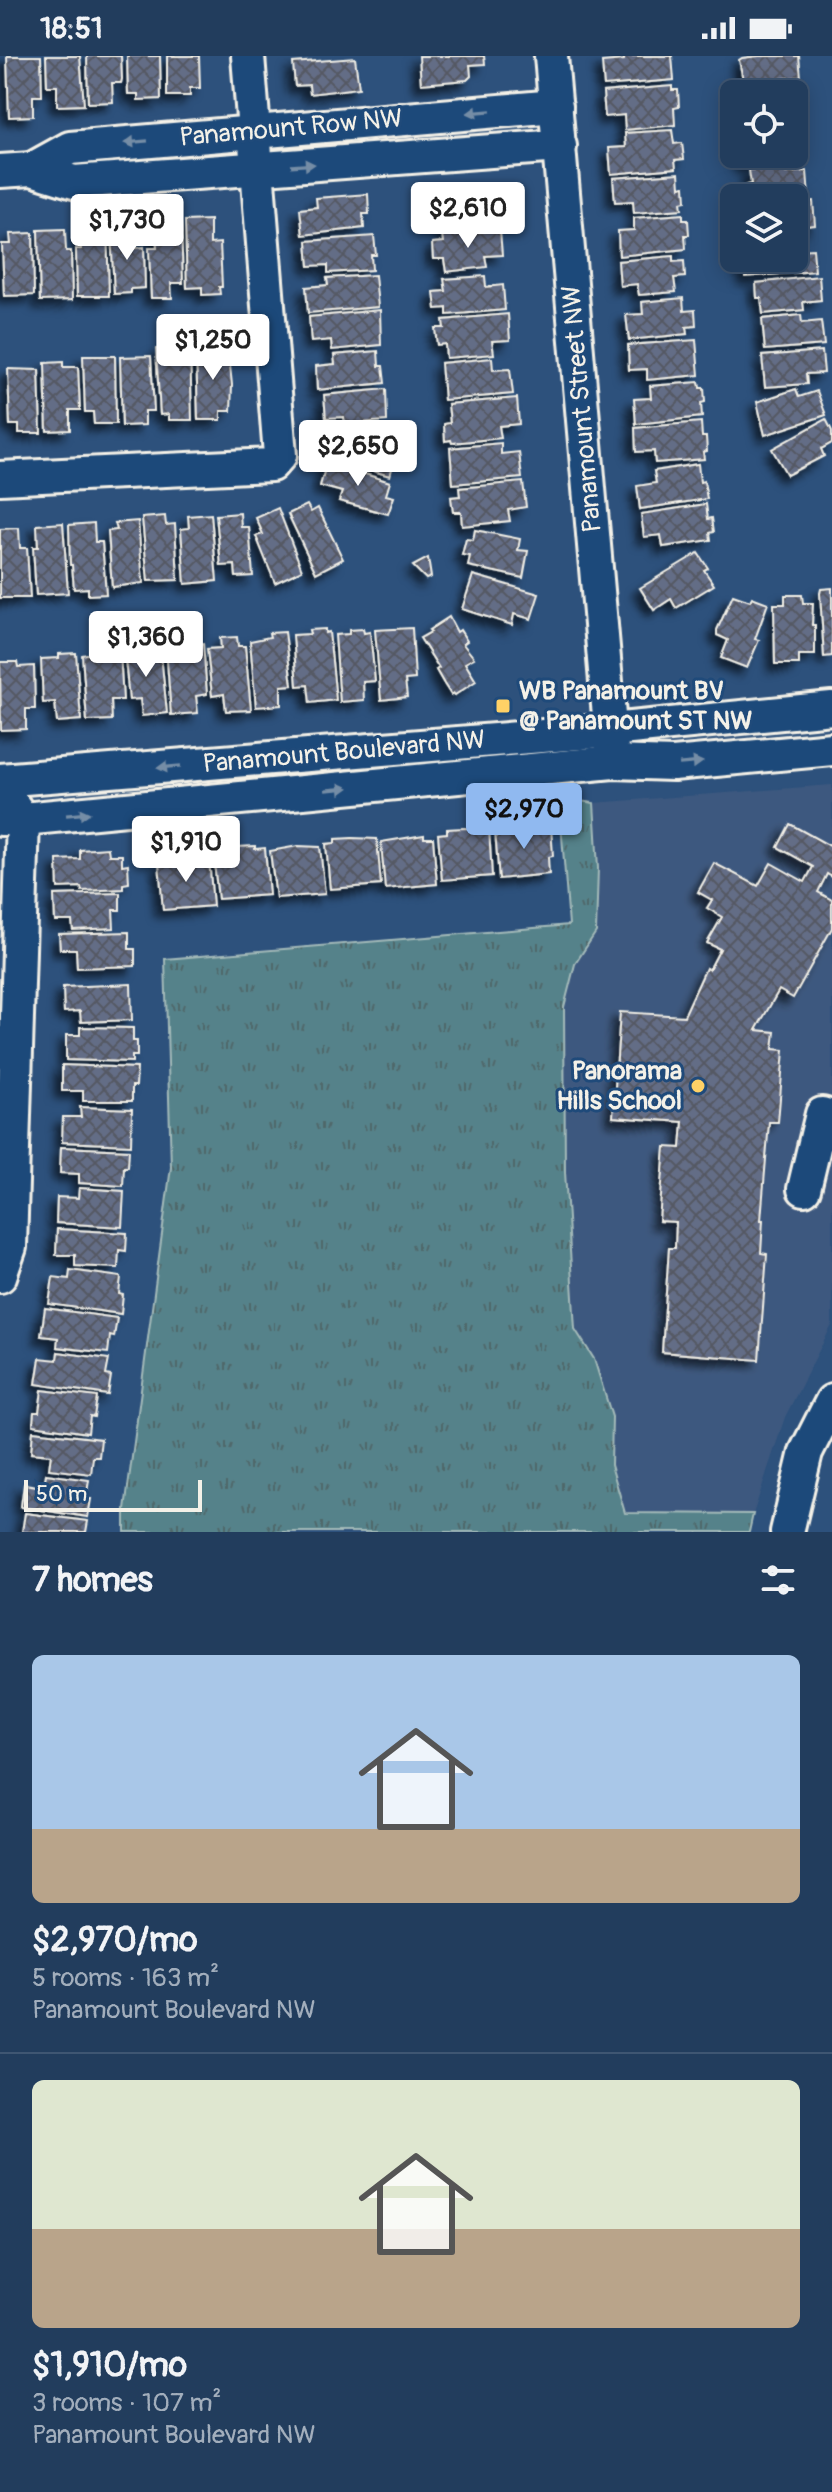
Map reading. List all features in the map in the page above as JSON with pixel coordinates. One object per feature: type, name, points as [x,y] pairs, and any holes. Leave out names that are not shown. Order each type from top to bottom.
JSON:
[{"type":"street","points":[[0,478],[271,465],[280,455],[248,56]]},
{"type":"street","name":"Panamount Street NW","points":[[551,56],[613,762]]},
{"type":"street","name":"Panamount Row NW","points":[[32,169],[70,148],[556,106]]},
{"type":"street","name":"Panamount Row NW","points":[[0,171],[32,169],[74,182],[560,146]]},
{"type":"street","name":"Panamount Boulevard NW","points":[[0,780],[610,730],[832,708]]},
{"type":"street","name":"Panamount Boulevard NW","points":[[11,819],[613,762],[673,764],[832,749]]},
{"type":"street","points":[[0,787],[11,819],[7,1112],[10,1247],[0,1276]]},
{"type":"street","points":[[804,1189],[822,1114],[832,1117]]},
{"type":"street","points":[[787,1532],[806,1452],[832,1401]]},
{"type":"shaded area","name":"Panorama Hills School","points":[[832,785],[832,1325],[785,1417],[753,1514],[625,1513],[611,1465],[612,1417],[594,1359],[575,1330],[564,1166],[564,1007],[575,964],[596,932],[598,868],[594,803]]},
{"type":"green space","points":[[559,798],[594,803],[598,868],[596,932],[575,964],[564,1007],[565,1172],[575,1329],[594,1359],[612,1417],[611,1465],[625,1513],[753,1514],[749,1532],[125,1532],[125,1509],[171,1167],[165,959],[569,925]]},
{"type":"building","points":[[7,56],[41,56],[42,96],[33,96],[33,116],[9,117]]},
{"type":"building","points":[[46,56],[80,56],[84,105],[57,106],[57,86],[47,86]]},
{"type":"building","points":[[87,56],[121,56],[122,79],[121,83],[112,83],[113,102],[88,103]]},
{"type":"building","points":[[127,56],[160,56],[161,99],[138,100],[138,94],[128,94]]},
{"type":"building","points":[[167,56],[199,56],[200,88],[190,88],[190,96],[167,96]]},
{"type":"building","points":[[419,56],[484,56],[485,64],[470,65],[471,76],[467,80],[421,84]]},
{"type":"building","points":[[624,56],[672,56],[674,80],[604,86],[602,62],[624,60]]},
{"type":"building","points":[[799,56],[801,77],[743,80],[739,60]]},
{"type":"building","points":[[355,58],[359,88],[310,94],[309,85],[295,86],[293,63]]},
{"type":"building","points":[[672,86],[672,90],[678,90],[679,107],[674,108],[675,125],[625,130],[624,115],[605,117],[603,92]]},
{"type":"building","points":[[672,130],[674,144],[682,143],[684,159],[675,160],[676,168],[611,174],[609,148],[626,147],[625,133]]},
{"type":"building","points":[[785,168],[786,173],[807,171],[808,184],[751,184],[749,170]]},
{"type":"building","points":[[679,173],[680,187],[685,186],[686,201],[681,202],[682,209],[634,213],[633,201],[615,202],[613,178]]},
{"type":"building","points":[[477,184],[478,202],[496,201],[498,225],[443,231],[442,225],[432,225],[431,210],[441,208],[440,188]]},
{"type":"building","points":[[368,194],[369,214],[363,214],[364,228],[303,235],[300,209],[317,207],[316,198]]},
{"type":"building","points":[[813,201],[815,225],[808,226],[808,202]]},
{"type":"building","points":[[683,214],[683,220],[688,220],[686,249],[619,256],[618,231],[634,230],[634,218]]},
{"type":"building","points":[[210,220],[210,244],[220,243],[222,287],[219,287],[220,294],[202,295],[202,287],[187,288],[185,221]]},
{"type":"building","points":[[181,224],[183,283],[171,283],[172,298],[151,298],[149,248],[157,248],[156,225]]},
{"type":"building","points":[[80,227],[107,227],[109,296],[77,296],[76,249],[81,249]]},
{"type":"building","points":[[135,228],[136,248],[144,247],[145,288],[114,294],[111,229]]},
{"type":"building","points":[[65,229],[66,251],[71,251],[72,300],[40,301],[38,230]]},
{"type":"building","points":[[500,230],[502,255],[485,256],[487,267],[446,272],[444,259],[433,259],[432,243],[443,242],[442,235]]},
{"type":"building","points":[[33,233],[34,295],[4,296],[2,244],[11,244],[10,234]]},
{"type":"building","points":[[374,236],[376,255],[371,255],[372,270],[328,273],[328,265],[309,266],[307,241]]},
{"type":"building","points":[[808,249],[813,249],[815,271],[808,272]]},
{"type":"building","points":[[673,256],[673,262],[684,261],[685,277],[674,278],[676,292],[639,295],[637,284],[620,286],[618,261]]},
{"type":"building","points":[[745,272],[803,272],[745,277]]},
{"type":"building","points":[[375,275],[378,307],[308,313],[306,287],[328,285],[327,278]]},
{"type":"building","points":[[485,276],[486,287],[503,285],[505,310],[447,315],[447,308],[436,309],[434,292],[446,291],[444,279]]},
{"type":"building","points":[[819,276],[821,300],[803,302],[804,310],[763,314],[756,283]]},
{"type":"building","points":[[683,298],[684,311],[695,310],[696,326],[686,327],[687,334],[629,340],[626,315],[643,314],[642,302]]},
{"type":"building","points":[[380,310],[381,345],[332,350],[331,340],[311,342],[309,317]]},
{"type":"building","points":[[508,314],[510,340],[492,341],[494,354],[446,358],[445,344],[437,345],[435,328],[444,328],[443,320]]},
{"type":"building","points":[[801,315],[802,323],[821,321],[824,345],[765,350],[762,319]]},
{"type":"building","points":[[696,340],[699,375],[647,380],[647,369],[629,370],[628,345]]},
{"type":"building","points":[[228,346],[231,411],[221,411],[221,420],[198,420],[196,347]]},
{"type":"building","points":[[156,349],[190,349],[192,420],[169,420],[169,414],[160,415]]},
{"type":"building","points":[[378,351],[385,383],[317,390],[316,366],[335,364],[334,355]]},
{"type":"building","points":[[822,351],[824,373],[806,374],[807,384],[765,387],[762,356]]},
{"type":"building","points":[[83,356],[115,356],[116,424],[94,424],[93,412],[85,412]]},
{"type":"building","points":[[151,356],[154,411],[145,411],[145,425],[122,426],[120,357]]},
{"type":"building","points":[[492,358],[493,370],[510,369],[513,394],[444,400],[441,363]]},
{"type":"building","points":[[63,362],[63,367],[78,367],[80,410],[70,410],[70,430],[47,431],[45,363]]},
{"type":"building","points":[[8,369],[39,370],[41,433],[19,433],[19,425],[10,425]]},
{"type":"building","points":[[699,382],[700,388],[704,388],[702,417],[636,424],[634,399],[651,398],[650,386]]},
{"type":"building","points":[[386,389],[387,421],[345,424],[344,417],[326,418],[324,395]]},
{"type":"building","points":[[796,389],[799,397],[817,391],[826,415],[765,435],[757,402]]},
{"type":"building","points":[[517,398],[519,424],[499,426],[501,438],[445,441],[444,424],[450,423],[448,404]]},
{"type":"building","points":[[826,419],[832,431],[832,443],[821,449],[824,456],[787,475],[772,449]]},
{"type":"building","points":[[701,422],[702,437],[706,437],[704,459],[655,463],[654,451],[636,452],[635,428]]},
{"type":"building","points":[[351,430],[394,442],[389,455],[395,458],[390,476],[325,457],[332,433],[349,437]]},
{"type":"building","points":[[501,443],[501,454],[519,452],[522,478],[453,484],[450,448]]},
{"type":"building","points":[[327,462],[390,482],[386,495],[394,497],[388,514],[339,501],[342,492],[320,486]]},
{"type":"building","points":[[698,464],[700,482],[704,481],[707,499],[640,509],[637,486],[656,483],[654,471]]},
{"type":"building","points":[[523,482],[526,507],[508,510],[510,521],[462,526],[461,512],[453,512],[451,497],[460,496],[459,488]]},
{"type":"building","points":[[706,504],[714,532],[710,533],[711,540],[663,547],[661,535],[644,537],[641,514]]},
{"type":"building","points":[[307,505],[311,512],[318,508],[343,559],[316,573],[288,514]]},
{"type":"building","points":[[278,508],[302,570],[275,583],[256,536],[263,534],[256,518]]},
{"type":"building","points":[[240,513],[241,527],[249,527],[253,576],[236,577],[235,565],[221,566],[216,515]]},
{"type":"building","points":[[211,514],[217,581],[185,584],[181,529],[189,528],[188,516]]},
{"type":"building","points":[[165,516],[166,525],[175,524],[178,580],[148,581],[142,518]]},
{"type":"building","points":[[138,521],[143,583],[112,587],[108,531],[117,530],[115,523]]},
{"type":"building","points":[[63,523],[68,593],[36,595],[33,547],[38,547],[37,525]]},
{"type":"building","points":[[94,523],[95,542],[102,542],[106,594],[88,595],[88,588],[74,589],[69,525]]},
{"type":"building","points":[[19,528],[20,548],[27,548],[30,598],[0,598],[0,529]]},
{"type":"building","points":[[475,530],[520,539],[518,550],[528,551],[523,578],[468,566],[470,556],[462,555],[466,539],[473,540]]},
{"type":"building","points":[[698,553],[714,585],[676,608],[671,599],[654,610],[640,588]]},
{"type":"building","points":[[428,558],[431,577],[426,579],[413,566]]},
{"type":"building","points":[[473,575],[539,594],[531,619],[514,614],[512,625],[462,609]]},
{"type":"building","points":[[832,588],[832,656],[824,657],[820,593],[821,589]]},
{"type":"building","points":[[733,595],[768,603],[755,639],[759,640],[747,668],[721,658],[728,640],[717,635],[717,630]]},
{"type":"building","points":[[785,595],[802,595],[803,603],[813,603],[815,655],[799,655],[799,664],[775,664],[774,604],[785,604]]},
{"type":"building","points":[[449,617],[457,632],[460,630],[467,641],[463,644],[474,658],[465,663],[476,681],[455,695],[451,695],[444,684],[436,670],[439,668],[420,638]]},
{"type":"building","points":[[412,628],[415,679],[405,680],[407,697],[381,700],[375,630]]},
{"type":"building","points":[[325,629],[325,633],[329,632],[336,700],[310,703],[308,685],[297,686],[293,635]]},
{"type":"building","points":[[363,629],[364,633],[370,632],[375,681],[363,682],[364,700],[340,702],[335,635]]},
{"type":"building","points":[[285,632],[292,685],[281,686],[281,705],[256,707],[250,641],[270,637],[269,633]]},
{"type":"building","points":[[237,637],[238,646],[245,646],[251,710],[226,711],[224,694],[212,696],[207,649],[221,648],[220,638]]},
{"type":"building","points":[[183,641],[184,645],[203,643],[207,694],[196,696],[198,713],[171,715],[166,647],[168,643]]},
{"type":"building","points":[[160,645],[167,713],[142,716],[140,699],[129,700],[124,648]]},
{"type":"building","points":[[118,646],[123,700],[111,700],[112,720],[87,721],[82,655],[101,651],[101,647]]},
{"type":"building","points":[[76,653],[81,720],[57,722],[55,702],[43,703],[41,659]]},
{"type":"building","points":[[0,662],[17,662],[18,667],[34,666],[35,709],[26,709],[26,729],[1,730]]},
{"type":"building","points":[[790,824],[832,847],[832,877],[827,874],[818,892],[832,900],[832,928],[793,998],[779,990],[756,1030],[775,1032],[773,1049],[784,1050],[778,1122],[769,1122],[761,1220],[761,1253],[767,1254],[759,1360],[662,1352],[669,1248],[675,1248],[676,1222],[659,1221],[665,1147],[681,1148],[683,1122],[613,1117],[620,1012],[684,1016],[706,968],[709,970],[720,949],[707,943],[722,917],[707,908],[712,900],[698,892],[714,863],[758,886],[771,863],[805,882],[813,867],[778,847]]},
{"type":"building","points":[[551,826],[553,856],[548,857],[549,874],[499,879],[495,831]]},
{"type":"building","points":[[447,829],[489,829],[492,876],[442,880],[438,834],[447,833]]},
{"type":"building","points":[[424,835],[424,838],[433,838],[437,884],[385,889],[381,842]]},
{"type":"building","points":[[335,839],[377,839],[381,885],[330,889],[326,844],[335,843]]},
{"type":"building","points":[[255,846],[255,849],[265,848],[269,895],[218,899],[213,853]]},
{"type":"building","points":[[298,846],[320,847],[325,894],[276,898],[270,851]]},
{"type":"building","points":[[108,848],[109,855],[122,855],[122,865],[128,864],[129,883],[123,884],[123,889],[82,891],[81,887],[58,888],[57,860],[80,859],[80,850]]},
{"type":"building","points":[[186,857],[186,860],[209,859],[213,906],[163,910],[159,863]]},
{"type":"building","points":[[120,893],[120,910],[113,910],[114,928],[73,930],[72,921],[55,921],[54,895]]},
{"type":"building","points":[[129,932],[129,949],[135,949],[135,966],[77,968],[76,949],[60,949],[59,934]]},
{"type":"building","points":[[131,984],[132,1020],[81,1022],[80,1011],[64,1012],[63,987]]},
{"type":"building","points":[[80,1027],[133,1028],[137,1056],[132,1056],[132,1062],[66,1060],[66,1035],[80,1035]]},
{"type":"building","points":[[62,1065],[137,1068],[132,1101],[83,1101],[83,1091],[62,1091]]},
{"type":"building","points":[[80,1107],[132,1109],[131,1145],[62,1142],[63,1117],[81,1117]]},
{"type":"building","points":[[61,1147],[129,1150],[123,1186],[79,1183],[79,1174],[60,1173]]},
{"type":"building","points":[[79,1188],[124,1191],[122,1227],[56,1223],[57,1197],[78,1198]]},
{"type":"building","points":[[57,1229],[127,1233],[126,1251],[119,1250],[118,1268],[75,1266],[75,1255],[56,1255]]},
{"type":"building","points":[[70,1270],[121,1277],[121,1314],[49,1304],[53,1277],[69,1279]]},
{"type":"building","points":[[45,1308],[117,1318],[108,1353],[57,1347],[58,1338],[41,1336]]},
{"type":"building","points":[[58,1352],[109,1359],[106,1375],[111,1376],[108,1395],[36,1384],[40,1358],[57,1360]]},
{"type":"building","points":[[42,1390],[97,1397],[88,1433],[33,1425],[34,1412],[39,1412]]},
{"type":"building","points":[[33,1431],[101,1439],[99,1457],[93,1457],[91,1474],[49,1469],[51,1455],[31,1453]]},
{"type":"building","points":[[46,1474],[89,1480],[86,1499],[91,1499],[88,1517],[21,1507],[24,1484],[44,1487]]},
{"type":"building","points":[[25,1513],[88,1521],[86,1532],[22,1532]]},
{"type":"place","name":"WB Panamount BV @ Panamount ST NW","points":[[503,706]]},
{"type":"place","name":"Panorama Hills School","points":[[698,1086]]}]
